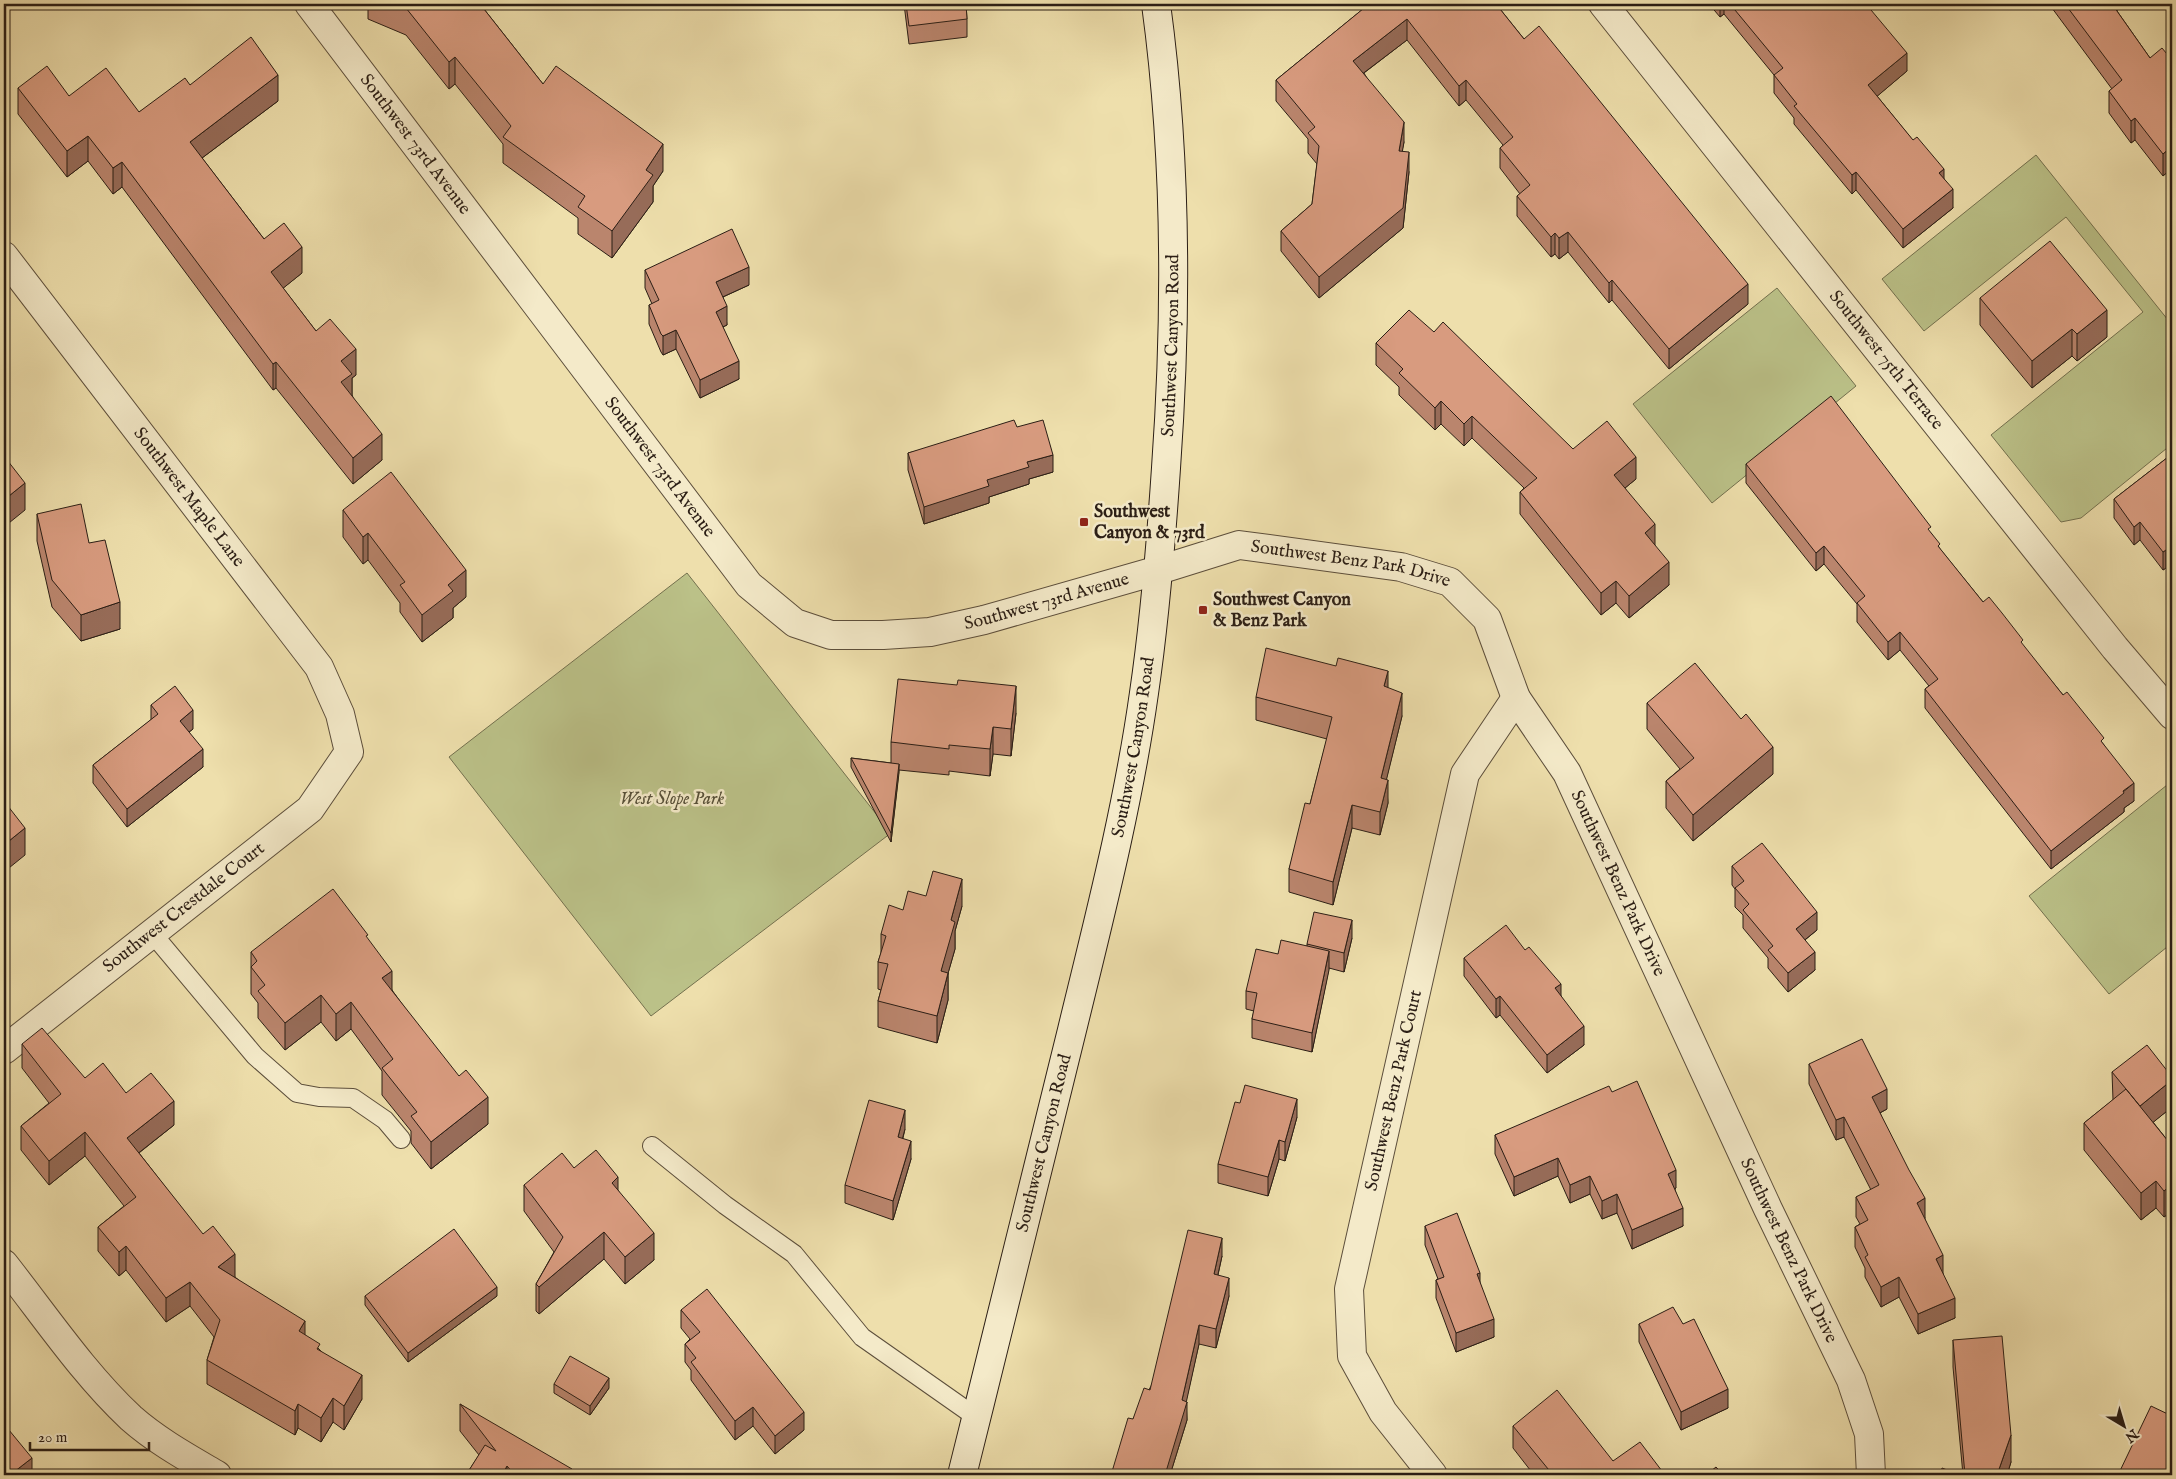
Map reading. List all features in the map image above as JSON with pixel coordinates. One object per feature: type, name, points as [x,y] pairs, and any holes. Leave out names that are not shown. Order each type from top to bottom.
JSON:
[{"type":"street","name":"Southwest 73rd Avenue","points":[[309,4],[749,585],[795,623],[831,635],[883,635],[930,632],[984,620],[1159,570]]},
{"type":"street","name":"Southwest Canyon Road","points":[[962,1475],[1122,819],[1144,694],[1159,570],[1173,372],[1174,262],[1162,55],[1156,4]]},
{"type":"street","name":"Southwest 75th Terrace","points":[[1603,4],[2115,648],[2172,716]]},
{"type":"street","name":"Southwest Maple Lane","points":[[4,256],[42,302],[319,667],[340,714],[349,752]]},
{"type":"street","name":"Southwest Benz Park Drive","points":[[1159,570],[1239,545],[1401,567],[1450,582],[1487,619],[1516,698],[1567,773],[1768,1209],[1851,1380],[1869,1434],[1871,1475]]},
{"type":"street","name":"Southwest Benz Park Court","points":[[1433,1475],[1383,1412],[1352,1356],[1349,1289],[1464,774],[1516,698]]},
{"type":"street","name":"Southwest Crestdale Court","points":[[4,1050],[310,809],[349,752]]},
{"type":"street","points":[[4,1264],[104,1390],[126,1413],[162,1442],[217,1475]]},
{"type":"lane","points":[[152,933],[255,1056],[297,1093],[319,1097],[353,1098],[385,1120],[401,1140]]},
{"type":"lane","points":[[652,1146],[725,1205],[794,1254],[862,1337],[976,1417]]},
{"type":"green space","points":[[2036,155],[2172,325],[2172,444],[2081,518],[2061,522],[1991,435],[2143,312],[2066,217],[1924,331],[1882,279]]},
{"type":"green space","points":[[1777,288],[1856,386],[1712,503],[1633,404]]},
{"type":"green space","name":"West Slope Park","points":[[687,573],[891,833],[651,1016],[449,757]]},
{"type":"green space","points":[[2172,781],[2172,943],[2109,994],[2029,896]]},
{"type":"building","points":[[396,4],[480,4],[543,84],[556,66],[663,144],[646,170],[653,175],[612,231],[578,207],[585,196],[503,137],[511,126],[455,57],[449,62],[406,8]]},
{"type":"building","points":[[906,4],[966,4],[967,19],[909,26]]},
{"type":"building","points":[[1369,4],[1496,4],[1524,39],[1539,26],[1748,284],[1669,349],[1612,280],[1609,283],[1568,232],[1559,238],[1555,233],[1551,237],[1517,196],[1530,185],[1500,148],[1513,137],[1466,80],[1459,86],[1407,19],[1353,61],[1404,122],[1399,151],[1409,152],[1403,208],[1319,277],[1281,231],[1312,204],[1319,146],[1308,133],[1315,127],[1276,80]]},
{"type":"building","points":[[1730,4],[1866,4],[1907,53],[1868,85],[1913,140],[1917,137],[1944,169],[1939,173],[1953,189],[1903,229],[1856,172],[1852,175],[1794,106],[1797,104],[1774,75],[1783,68]]},
{"type":"building","points":[[2065,4],[2112,4],[2150,58],[2162,48],[2172,60],[2172,146],[2163,154],[2135,118],[2131,121],[2109,91],[2122,80]]},
{"type":"building","points":[[251,37],[278,75],[190,142],[264,239],[284,223],[302,247],[271,272],[316,331],[330,319],[356,349],[341,361],[352,374],[341,382],[382,434],[353,458],[276,362],[273,364],[122,162],[113,168],[88,136],[67,151],[18,88],[47,66],[69,96],[106,68],[139,112],[185,78],[190,85]]},
{"type":"building","points":[[732,229],[749,267],[716,282],[727,306],[716,312],[739,361],[700,380],[676,330],[663,336],[661,334],[649,305],[659,300],[645,270]]},
{"type":"building","points":[[2050,241],[2107,310],[2077,334],[2072,329],[2032,361],[1980,298]]},
{"type":"building","points":[[1409,310],[1434,332],[1443,322],[1573,449],[1607,421],[1636,457],[1614,475],[1655,524],[1645,533],[1669,562],[1629,596],[1616,581],[1601,593],[1520,492],[1537,478],[1472,416],[1464,424],[1441,401],[1435,408],[1399,373],[1403,369],[1376,343]]},
{"type":"building","points":[[1831,396],[1931,527],[1928,529],[1940,544],[1938,546],[1983,602],[1989,597],[2023,640],[2021,642],[2063,695],[2067,692],[2104,738],[2101,741],[2134,783],[2051,851],[1925,689],[1938,679],[1900,632],[1888,642],[1857,603],[1865,596],[1824,546],[1816,553],[1746,464]]},
{"type":"building","points":[[1014,420],[1017,427],[1043,420],[1053,455],[1027,462],[1029,467],[987,480],[989,486],[924,507],[908,453]]},
{"type":"building","points":[[2172,454],[2172,558],[2166,550],[2163,552],[2140,522],[2134,527],[2114,499]]},
{"type":"building","points":[[4,456],[25,483],[4,500]]},
{"type":"building","points":[[391,472],[466,570],[448,585],[453,591],[422,615],[400,585],[405,582],[368,533],[363,537],[343,510]]},
{"type":"building","points":[[81,504],[89,543],[105,540],[120,602],[81,615],[52,580],[37,514]]},
{"type":"building","points":[[1266,648],[1336,666],[1338,658],[1388,671],[1384,686],[1402,693],[1381,778],[1388,780],[1380,812],[1352,805],[1333,882],[1289,869],[1305,803],[1310,804],[1332,717],[1256,697]]},
{"type":"building","points":[[1695,663],[1741,719],[1746,714],[1773,747],[1693,815],[1666,781],[1694,758],[1647,703]]},
{"type":"building","points":[[898,679],[957,685],[958,680],[1016,686],[1011,729],[993,727],[990,749],[949,745],[949,749],[891,742]]},
{"type":"building","points":[[175,686],[193,710],[180,721],[203,749],[127,809],[93,765],[158,714],[151,705]]},
{"type":"building","points":[[851,758],[899,764],[891,833]]},
{"type":"building","points":[[4,801],[25,828],[4,845]]},
{"type":"building","points":[[1762,843],[1817,912],[1796,929],[1815,952],[1788,973],[1768,950],[1773,946],[1743,910],[1749,904],[1735,888],[1744,881],[1732,866]]},
{"type":"building","points":[[933,871],[962,879],[951,920],[955,922],[941,971],[948,973],[937,1016],[878,1001],[888,964],[878,962],[886,936],[881,934],[889,905],[903,910],[908,891],[926,896]]},
{"type":"building","points":[[333,889],[368,935],[366,936],[392,971],[382,978],[459,1076],[466,1070],[488,1097],[431,1142],[411,1116],[417,1112],[382,1068],[393,1059],[351,1002],[336,1014],[321,995],[285,1023],[258,991],[265,985],[251,967],[257,961],[251,952]]},
{"type":"building","points":[[1314,912],[1352,920],[1344,953],[1307,944]]},
{"type":"building","points":[[1506,925],[1525,950],[1529,947],[1561,984],[1555,988],[1584,1026],[1547,1055],[1500,996],[1496,999],[1464,958]]},
{"type":"building","points":[[1281,940],[1329,951],[1312,1033],[1252,1019],[1257,993],[1246,991],[1256,949],[1278,954]]},
{"type":"building","points":[[42,1028],[85,1078],[103,1063],[126,1093],[151,1073],[174,1101],[127,1138],[203,1234],[213,1226],[235,1254],[218,1267],[305,1321],[299,1331],[320,1344],[317,1349],[362,1375],[344,1406],[333,1398],[321,1418],[298,1404],[295,1411],[207,1360],[220,1320],[190,1282],[166,1298],[126,1246],[119,1252],[98,1227],[136,1197],[85,1132],[49,1161],[21,1126],[61,1094],[22,1044]]},
{"type":"building","points":[[1862,1039],[1887,1089],[1872,1097],[1925,1198],[1917,1203],[1943,1255],[1936,1259],[1955,1298],[1918,1314],[1899,1277],[1881,1287],[1865,1257],[1868,1255],[1855,1227],[1868,1220],[1856,1197],[1879,1185],[1844,1117],[1836,1120],[1809,1064]]},
{"type":"building","points":[[2147,1045],[2172,1077],[2172,1080],[2140,1106],[2112,1072]]},
{"type":"building","points":[[1637,1081],[1676,1170],[1668,1174],[1683,1208],[1632,1230],[1617,1194],[1602,1201],[1590,1176],[1570,1185],[1558,1158],[1514,1177],[1495,1135],[1609,1086],[1612,1092]]},
{"type":"building","points":[[1245,1085],[1297,1099],[1285,1142],[1279,1140],[1268,1177],[1218,1164],[1235,1102],[1240,1103]]},
{"type":"building","points":[[2126,1089],[2172,1146],[2172,1184],[2164,1191],[2156,1181],[2141,1193],[2084,1123]]},
{"type":"building","points":[[869,1100],[905,1110],[898,1137],[911,1141],[893,1201],[845,1185]]},
{"type":"building","points":[[596,1150],[618,1177],[612,1183],[654,1233],[625,1257],[604,1232],[539,1287],[536,1284],[563,1237],[524,1185],[562,1153],[574,1168]]},
{"type":"building","points":[[1457,1213],[1480,1273],[1477,1274],[1494,1319],[1456,1333],[1436,1280],[1444,1277],[1425,1226]]},
{"type":"building","points":[[454,1229],[497,1287],[408,1353],[365,1296]]},
{"type":"building","points":[[1188,1230],[1222,1238],[1214,1274],[1229,1278],[1216,1329],[1199,1325],[1182,1400],[1187,1402],[1165,1475],[1111,1475],[1128,1418],[1133,1419],[1144,1388],[1150,1390]]},
{"type":"building","points":[[707,1289],[804,1412],[775,1436],[753,1407],[735,1421],[691,1362],[696,1358],[685,1344],[700,1332],[681,1310]]},
{"type":"building","points":[[1673,1307],[1683,1324],[1694,1319],[1728,1389],[1681,1412],[1639,1324]]},
{"type":"building","points":[[2002,1336],[2011,1435],[1997,1475],[1965,1475],[1953,1340]]},
{"type":"building","points":[[570,1356],[609,1378],[590,1406],[554,1384]]},
{"type":"building","points":[[1557,1390],[1613,1461],[1640,1442],[1665,1475],[1553,1475],[1513,1426]]},
{"type":"building","points":[[460,1404],[572,1469],[569,1475],[515,1475],[507,1466],[502,1475],[466,1475],[485,1445],[496,1451]]},
{"type":"building","points":[[2151,1406],[2172,1416],[2172,1475],[2118,1475]]},
{"type":"building","points":[[4,1424],[32,1458],[10,1475],[4,1475]]},
{"type":"building","points":[[1716,1467],[1723,1475],[1706,1475]]},
{"type":"building","points":[[1942,1468],[1960,1475],[1940,1475]]},
{"type":"place","name":"Southwest Canyon & 73rd","points":[[1084,522]]},
{"type":"place","name":"Southwest Canyon & Benz Park","points":[[1203,610]]}]
